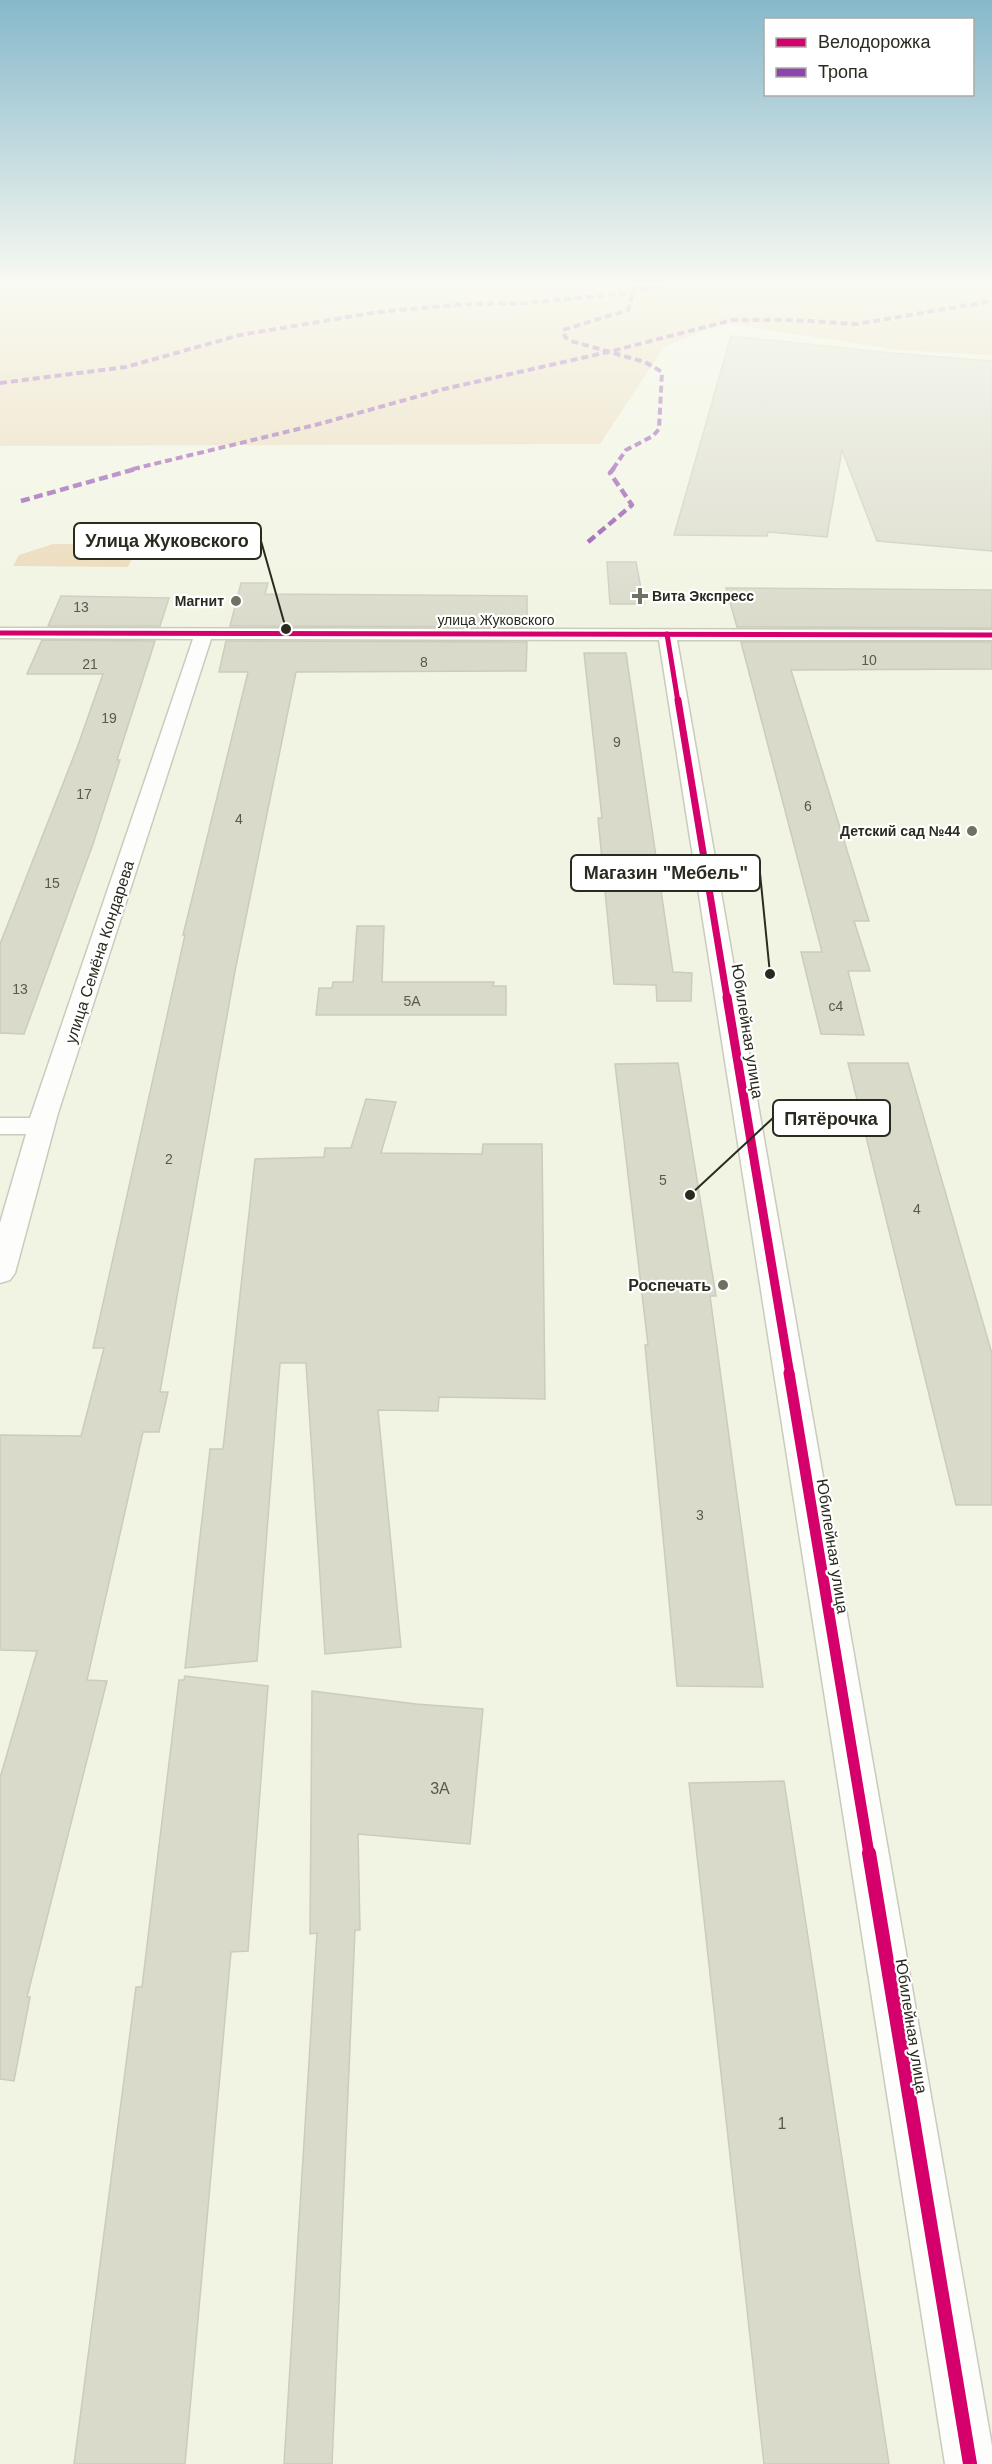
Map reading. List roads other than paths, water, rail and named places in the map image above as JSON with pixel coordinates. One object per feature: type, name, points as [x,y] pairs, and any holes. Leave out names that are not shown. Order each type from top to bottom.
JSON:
[{"type":"street","name":"улица Жуковского","points":[[0,633],[992,635]]},
{"type":"street","name":"улица Семёна Кондарева","points":[[0,1273],[41,1126],[204,633]]},
{"type":"street","name":"Юбилейная улица","points":[[667,634],[970,2464]]},
{"type":"street","points":[[0,1126],[41,1126]]},
{"type":"place","name":"Вита Экспресс","points":[[640,596]]},
{"type":"place","name":"Магнит","points":[[236,601]]},
{"type":"place","name":"Улица Жуковского","points":[[286,629]]},
{"type":"place","name":"Детский сад №44","points":[[972,831]]},
{"type":"place","name":"Магазин \"Мебель\"","points":[[770,974]]},
{"type":"place","name":"Пятёрочка","points":[[690,1195]]},
{"type":"place","name":"Роспечать","points":[[723,1285]]}]
